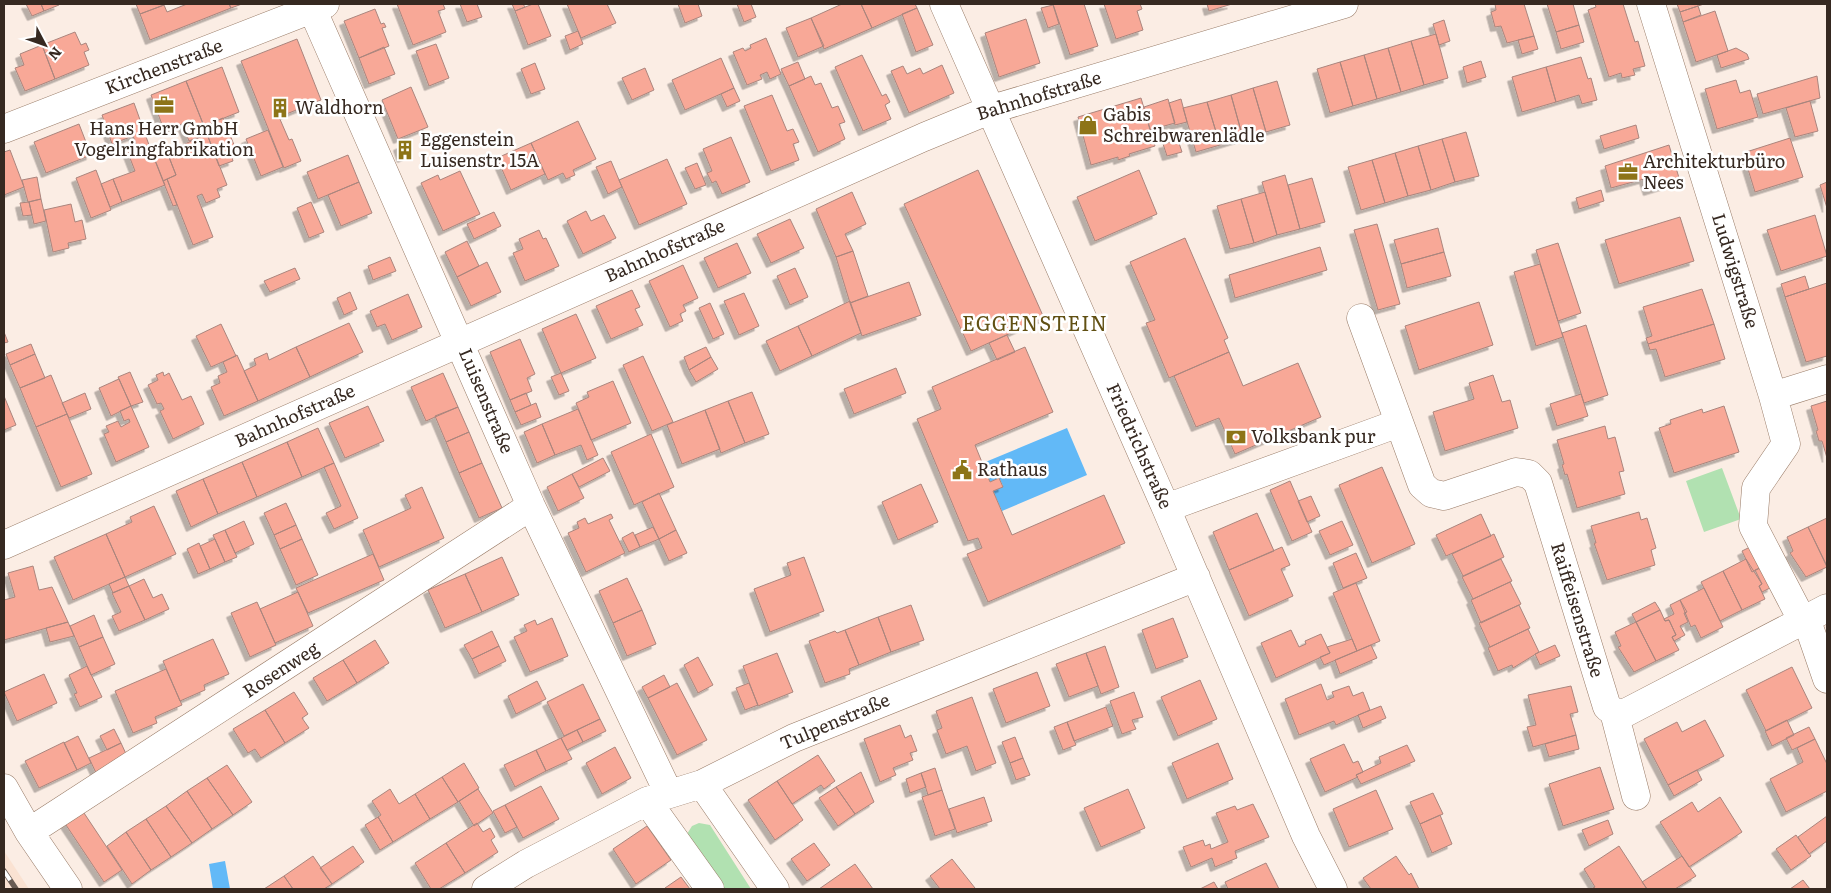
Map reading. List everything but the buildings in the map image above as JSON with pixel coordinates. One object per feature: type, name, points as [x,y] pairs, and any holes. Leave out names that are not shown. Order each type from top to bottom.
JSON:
[{"type":"street","name":"Friedrichstraße","points":[[944,4],[992,109],[1166,508],[1306,836],[1332,889]]},
{"type":"street","name":"Bahnhofstraße","points":[[4,545],[924,137],[992,109],[1344,4]]},
{"type":"street","name":"Ludwigstraße","points":[[1651,4],[1773,396],[1786,444],[1756,488],[1753,526],[1812,615]]},
{"type":"street","name":"Kirchenstraße","points":[[4,130],[316,5]]},
{"type":"street","name":"Luisenstraße","points":[[316,5],[460,343],[658,798],[710,889]]},
{"type":"street","name":"Raiffeisenstraße","points":[[1361,318],[1422,485],[1431,493],[1444,496],[1516,472],[1529,474],[1538,483],[1607,707],[1614,712],[1636,796]]},
{"type":"street","points":[[1773,396],[1827,379]]},
{"type":"street","points":[[1166,508],[1399,423]]},
{"type":"street","name":"Rosenweg","points":[[29,832],[531,506]]},
{"type":"street","name":"Tulpenstraße","points":[[486,889],[526,864],[658,798],[702,784],[794,738],[1196,577]]},
{"type":"street","points":[[1614,712],[1624,713],[1812,615],[1827,679]]},
{"type":"street","points":[[702,784],[775,889]]},
{"type":"street","points":[[4,788],[29,832],[68,889]]},
{"type":"shaded area","points":[[4,851],[29,889],[4,889]]},
{"type":"green space","points":[[1722,468],[1741,519],[1704,532],[1686,481]]},
{"type":"green space","points":[[699,823],[710,825],[751,889],[718,889],[687,834],[692,826]]},
{"type":"water","points":[[1067,428],[1087,475],[1002,511],[993,491],[1003,486],[999,478],[990,482],[983,463]]},
{"type":"water","points":[[225,861],[230,889],[213,889],[209,864]]},
{"type":"railway","points":[[4,871],[16,889]]},
{"type":"place","name":"Hans Herr GmbH Vogelringfabrikation","points":[[164,105]]},
{"type":"place","name":"Waldhorn","points":[[280,108]]},
{"type":"place","name":"Gabis Schreibwarenlädle","points":[[1088,125]]},
{"type":"place","name":"Eggenstein Luisenstr. 15A","points":[[405,150]]},
{"type":"place","name":"Architekturbüro Nees","points":[[1628,172]]},
{"type":"place","name":"Volksbank pur","points":[[1236,437]]},
{"type":"place","name":"Rathaus","points":[[962,470]]},
{"type":"district","name":"EGGENSTEIN","points":[[1035,324]]}]
